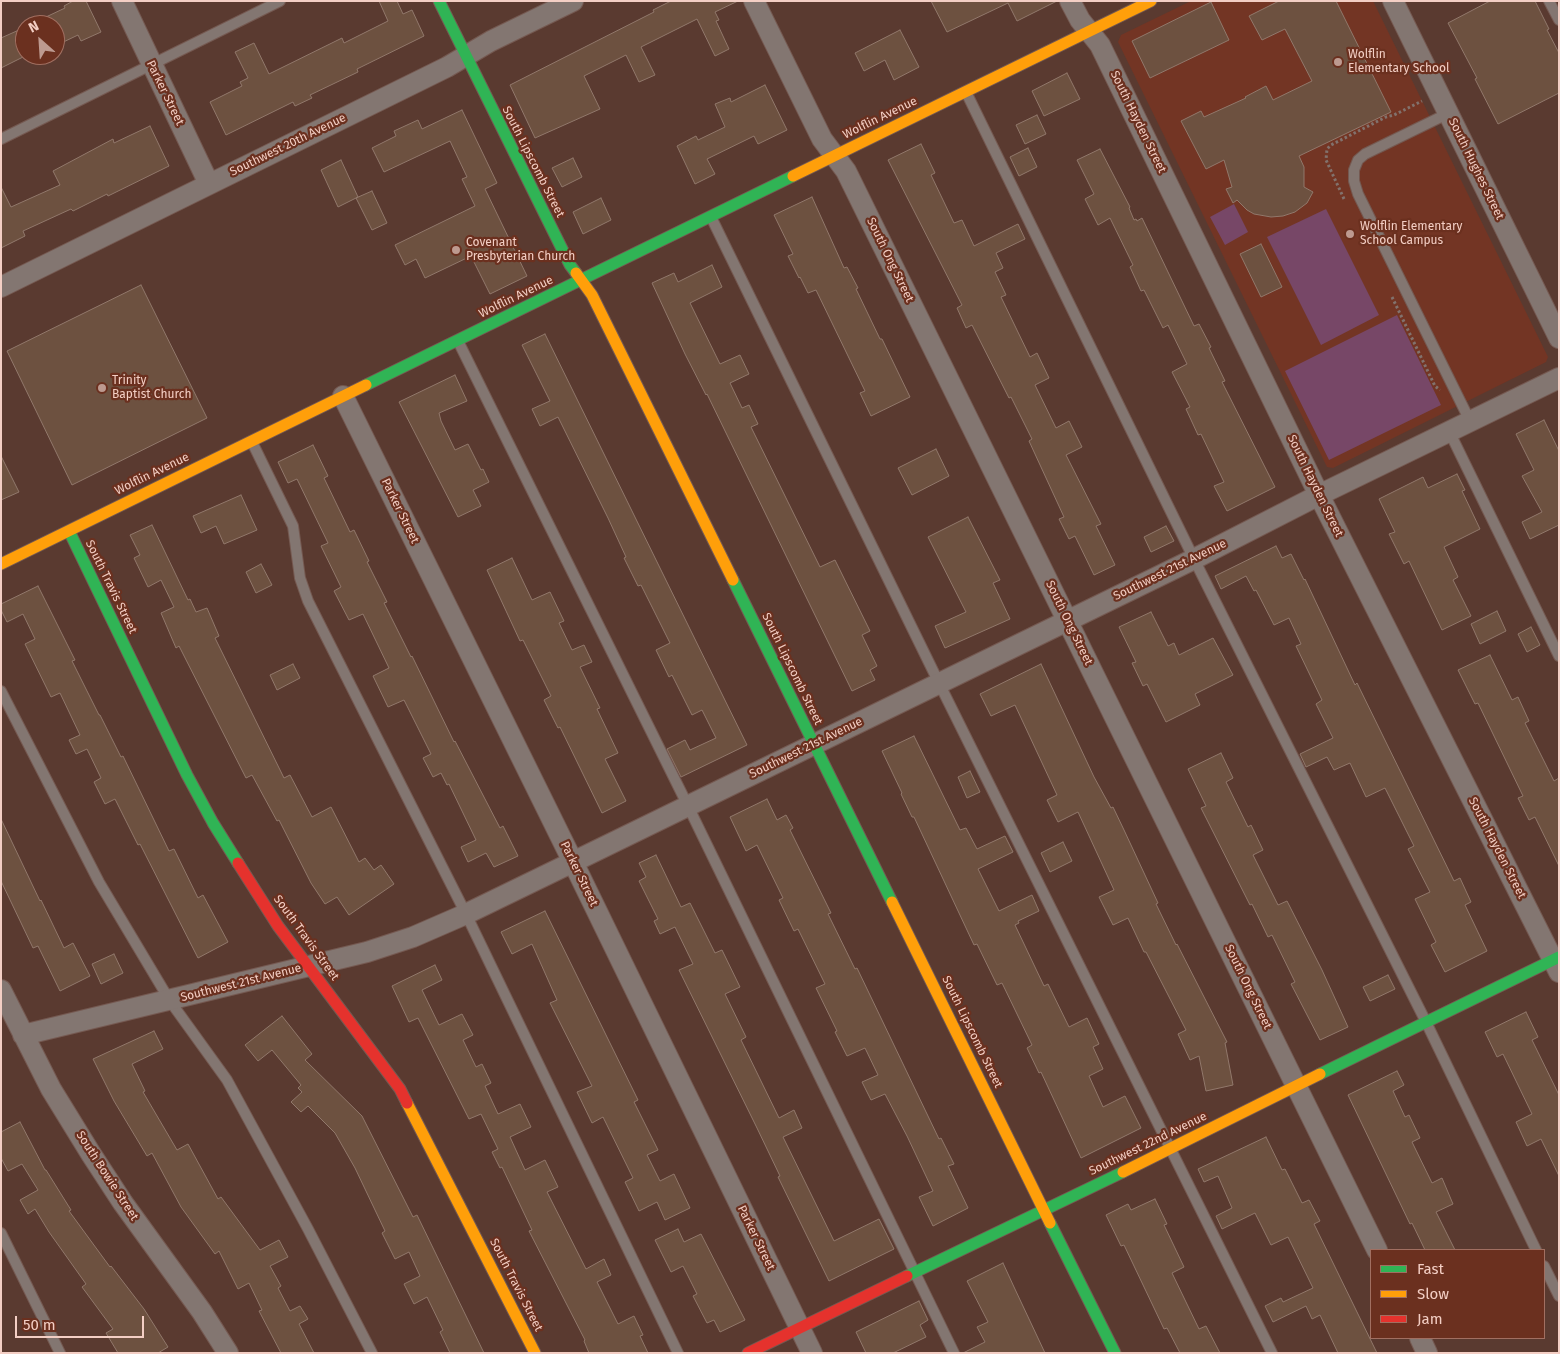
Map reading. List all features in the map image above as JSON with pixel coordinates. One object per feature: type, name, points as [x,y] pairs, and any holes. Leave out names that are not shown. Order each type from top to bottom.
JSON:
[{"type":"street","name":"Parker Street","points":[[122,1],[209,184]]},
{"type":"street","name":"South Lipscomb Street","points":[[439,1],[465,57],[570,265],[592,294],[1115,1353]]},
{"type":"street","name":"Southwest 20th Avenue","points":[[1,287],[465,57],[491,41],[573,1]]},
{"type":"street","name":"South Ong Street","points":[[754,1],[822,139],[846,171],[1377,1249]]},
{"type":"street","name":"South Hayden Street","points":[[1070,1],[1080,20],[1100,45],[1319,495],[1557,963]]},
{"type":"street","name":"Wolflin Avenue","points":[[1,564],[1151,1]]},
{"type":"street","name":"South Hughes Street","points":[[1393,1],[1559,338]]},
{"type":"street","name":"Southwest 21st Avenue","points":[[23,1035],[367,952],[413,937],[466,914],[688,806],[1559,378]]},
{"type":"street","name":"Parker Street","points":[[343,396],[812,1353]]},
{"type":"street","name":"South Travis Street","points":[[68,531],[213,823],[278,926],[400,1089],[535,1353]]},
{"type":"street","name":"Southwest 22nd Avenue","points":[[748,1353],[1045,1210],[1426,1022],[1557,963]]},
{"type":"street","name":"South Bowie Street","points":[[1,990],[51,1089],[91,1154],[123,1204],[202,1312],[228,1353]]},
{"type":"street","points":[[1420,1339],[1427,1353]]},
{"type":"lane","points":[[1,139],[280,1]]},
{"type":"lane","points":[[1549,1],[1559,20]]},
{"type":"lane","points":[[965,91],[1194,559],[1426,1022],[1536,1249]]},
{"type":"lane","points":[[1449,113],[1364,154],[1358,160],[1354,170],[1354,182],[1358,194],[1470,421]]},
{"type":"lane","points":[[711,217],[939,683],[1272,1353]]},
{"type":"lane","points":[[458,340],[688,806],[954,1353]]},
{"type":"lane","points":[[1449,431],[1559,656]]},
{"type":"lane","points":[[252,441],[293,526],[300,578],[308,601],[466,914],[678,1353]]},
{"type":"lane","points":[[1,691],[100,882],[170,1001],[227,1080],[308,1229],[372,1353]]},
{"type":"lane","points":[[1,1233],[60,1353]]},
{"type":"lane","points":[[1545,1268],[1559,1296]]},
{"type":"shaded area","name":"Wolflin Elementary School Campus","points":[[1191,1],[1373,1],[1548,357],[1546,362],[1333,468],[1327,467],[1118,42],[1121,35]]},
{"type":"shaded area","points":[[1234,204],[1248,232],[1225,245],[1210,217]]},
{"type":"shaded area","points":[[1326,209],[1379,315],[1321,345],[1267,237]]},
{"type":"shaded area","points":[[1397,315],[1441,405],[1329,460],[1285,371]]},
{"type":"building","points":[[73,1],[86,1],[101,32],[81,41],[78,35],[65,41],[65,15],[50,15],[65,8],[64,6]]},
{"type":"building","points":[[379,1],[397,1],[403,14],[412,10],[424,36],[357,69],[358,72],[310,95],[312,98],[295,106],[293,102],[226,135],[210,102],[242,86],[240,82],[248,78],[235,52],[254,43],[269,74],[342,38],[344,43],[388,21]]},
{"type":"building","points":[[671,1],[738,1],[715,12],[719,20],[716,21],[729,49],[715,56],[697,19],[641,47],[655,75],[639,82],[626,55],[584,76],[600,109],[535,138],[510,85],[654,12],[653,10]]},
{"type":"building","points":[[931,1],[1057,1],[1017,21],[1008,3],[947,32]]},
{"type":"building","points":[[1279,1],[1336,1],[1391,112],[1299,156],[1304,167],[1304,187],[1313,192],[1307,203],[1295,212],[1271,217],[1254,214],[1237,200],[1233,203],[1226,189],[1232,187],[1224,160],[1206,169],[1181,121],[1201,111],[1204,117],[1246,98],[1266,86],[1273,100],[1312,81],[1285,29],[1262,40],[1249,16]]},
{"type":"building","points":[[1490,1],[1535,1],[1559,53],[1559,93],[1498,124],[1475,79],[1477,78],[1448,23]]},
{"type":"building","points":[[1211,2],[1229,40],[1150,78],[1132,41]]},
{"type":"building","points":[[900,30],[919,67],[894,80],[885,60],[864,71],[855,53]]},
{"type":"building","points":[[15,32],[15,61],[1,68],[1,38]]},
{"type":"building","points":[[1067,73],[1080,99],[1044,116],[1032,91]]},
{"type":"building","points":[[765,85],[787,130],[758,144],[754,136],[707,159],[715,174],[695,184],[677,146],[696,136],[698,140],[725,127],[715,104],[730,98],[731,102]]},
{"type":"building","points":[[462,110],[497,183],[485,189],[527,276],[490,294],[471,256],[425,278],[416,259],[405,265],[395,245],[475,206],[462,179],[467,177],[450,141],[384,172],[372,148],[396,136],[394,131],[418,120],[422,129]]},
{"type":"building","points":[[1037,115],[1046,134],[1025,144],[1016,125]]},
{"type":"building","points":[[150,126],[169,166],[108,196],[107,194],[73,211],[71,209],[23,231],[25,236],[1,248],[1,187],[11,207],[60,185],[53,171],[113,139],[114,143]]},
{"type":"building","points":[[921,144],[935,173],[931,175],[954,223],[962,220],[974,246],[1018,224],[1025,239],[996,253],[1003,268],[995,272],[1006,295],[1001,297],[1030,357],[1037,353],[1049,378],[1035,385],[1056,428],[1069,421],[1082,447],[1066,455],[1101,524],[1096,526],[1115,565],[1094,575],[1075,536],[1069,539],[1059,519],[1064,517],[1029,441],[1032,439],[972,325],[966,328],[957,308],[962,305],[888,160]]},
{"type":"building","points":[[1028,148],[1037,167],[1019,176],[1010,157]]},
{"type":"building","points":[[1100,149],[1130,207],[1134,220],[1136,219],[1137,221],[1142,218],[1194,326],[1199,324],[1211,347],[1209,348],[1225,381],[1222,382],[1275,487],[1227,511],[1214,486],[1224,482],[1201,434],[1198,435],[1186,409],[1190,407],[1172,372],[1187,364],[1168,325],[1163,328],[1144,290],[1141,291],[1130,267],[1133,265],[1110,218],[1098,225],[1085,199],[1094,194],[1077,160]]},
{"type":"building","points":[[573,158],[582,177],[562,187],[552,168]]},
{"type":"building","points":[[341,160],[358,197],[338,207],[321,170]]},
{"type":"building","points":[[372,191],[387,223],[372,230],[356,198]]},
{"type":"building","points":[[812,197],[844,268],[847,267],[858,288],[856,289],[910,397],[871,416],[860,393],[865,391],[816,290],[808,293],[799,278],[788,256],[793,254],[774,215]]},
{"type":"building","points":[[601,198],[611,220],[583,234],[573,212]]},
{"type":"building","points":[[1261,244],[1282,287],[1261,297],[1240,254]]},
{"type":"building","points":[[712,265],[722,287],[690,303],[720,364],[740,355],[749,374],[730,383],[742,408],[749,405],[758,424],[751,427],[820,567],[835,560],[870,631],[862,635],[877,666],[870,670],[875,680],[852,691],[707,394],[685,354],[652,283],[674,273],[678,282]]},
{"type":"building","name":"Trinity Baptist Church","points":[[141,285],[207,418],[72,485],[7,351]]},
{"type":"building","points":[[545,334],[747,745],[681,777],[667,749],[685,740],[690,750],[716,738],[702,710],[692,715],[672,675],[669,677],[656,650],[670,643],[641,585],[638,586],[624,558],[626,557],[608,518],[558,417],[540,426],[532,409],[550,401],[522,345]]},
{"type":"building","points":[[455,375],[467,401],[439,413],[441,421],[455,450],[468,444],[489,482],[473,490],[481,506],[458,517],[399,402]]},
{"type":"building","points":[[1544,420],[1559,451],[1559,525],[1530,539],[1522,522],[1542,512],[1522,476],[1534,470],[1516,434]]},
{"type":"building","points":[[313,445],[328,476],[324,478],[350,532],[354,530],[369,561],[367,562],[387,602],[384,603],[454,742],[500,828],[503,826],[518,856],[494,867],[486,853],[468,862],[461,847],[476,840],[449,784],[447,785],[441,773],[433,777],[423,758],[431,754],[404,700],[388,707],[373,676],[389,668],[363,614],[349,620],[334,591],[341,587],[321,546],[328,543],[297,479],[288,483],[278,462]]},
{"type":"building","points":[[936,449],[949,476],[912,495],[898,468]]},
{"type":"building","points":[[1,456],[19,492],[1,500]]},
{"type":"building","points":[[1457,474],[1465,490],[1462,491],[1480,529],[1444,547],[1458,577],[1453,580],[1471,616],[1442,630],[1409,561],[1404,564],[1389,534],[1395,532],[1379,499],[1423,477],[1428,488]]},
{"type":"building","points":[[241,495],[257,530],[224,544],[216,526],[201,533],[193,516]]},
{"type":"building","points":[[968,517],[1000,580],[993,583],[1010,619],[945,648],[935,626],[966,612],[928,537]]},
{"type":"building","points":[[152,525],[188,600],[190,599],[196,612],[207,608],[219,636],[215,638],[284,778],[290,775],[312,817],[331,807],[359,862],[365,858],[374,870],[381,865],[394,884],[349,915],[337,897],[325,904],[311,883],[279,820],[277,821],[252,775],[246,778],[179,646],[176,648],[161,613],[174,607],[161,580],[148,587],[134,558],[140,555],[130,535]]},
{"type":"building","points":[[1166,526],[1174,541],[1151,552],[1144,537]]},
{"type":"building","points":[[1276,546],[1282,558],[1291,554],[1305,579],[1355,685],[1357,683],[1454,881],[1460,878],[1471,902],[1465,905],[1487,951],[1445,972],[1431,945],[1436,942],[1415,899],[1430,892],[1408,849],[1414,846],[1385,788],[1366,797],[1350,763],[1334,770],[1327,757],[1306,767],[1300,754],[1333,738],[1316,704],[1322,700],[1296,646],[1301,644],[1289,618],[1274,625],[1256,590],[1254,591],[1246,576],[1221,589],[1215,576]]},
{"type":"building","points":[[512,558],[532,600],[550,592],[564,621],[559,623],[572,650],[584,645],[592,662],[580,667],[600,708],[597,709],[618,753],[605,759],[626,801],[602,813],[560,727],[558,728],[544,700],[551,696],[523,640],[520,641],[487,570]]},
{"type":"building","points":[[261,564],[272,585],[256,593],[246,572]]},
{"type":"building","points":[[38,586],[75,660],[72,661],[121,757],[123,756],[169,851],[174,849],[198,898],[203,895],[228,942],[198,958],[115,799],[105,804],[94,782],[101,778],[87,749],[76,754],[69,740],[80,735],[60,693],[51,697],[25,644],[35,639],[23,614],[7,622],[1,610],[1,604]]},
{"type":"building","points":[[1497,611],[1506,631],[1480,644],[1471,624]]},
{"type":"building","points":[[1151,612],[1168,646],[1174,643],[1179,655],[1213,638],[1233,675],[1195,694],[1200,705],[1166,722],[1147,684],[1143,686],[1132,663],[1136,662],[1119,627]]},
{"type":"building","points":[[1531,627],[1540,645],[1527,652],[1518,634]]},
{"type":"building","points":[[1490,655],[1512,700],[1518,697],[1529,721],[1525,723],[1554,781],[1559,778],[1559,866],[1535,817],[1529,820],[1518,798],[1523,796],[1478,703],[1475,704],[1458,670]]},
{"type":"building","points":[[293,664],[300,678],[277,690],[270,675]]},
{"type":"building","points":[[1041,664],[1094,777],[1111,808],[1113,807],[1176,945],[1227,1042],[1225,1043],[1233,1085],[1206,1091],[1199,1056],[1190,1060],[1178,1034],[1186,1030],[1128,918],[1113,925],[1099,897],[1114,890],[1078,812],[1058,822],[1047,800],[1057,795],[1015,705],[991,716],[980,694]]},
{"type":"building","points":[[914,736],[960,830],[966,828],[977,849],[1005,836],[1013,852],[978,869],[999,911],[1032,895],[1039,911],[1018,921],[1019,923],[1015,925],[1044,986],[1048,984],[1069,1027],[1087,1018],[1099,1044],[1093,1047],[1103,1069],[1089,1076],[1103,1107],[1125,1096],[1141,1128],[1081,1158],[1041,1072],[1039,1073],[1027,1048],[1032,1045],[1002,983],[997,985],[977,944],[974,945],[882,751]]},
{"type":"building","points":[[1221,753],[1233,778],[1226,782],[1248,827],[1251,825],[1263,850],[1253,855],[1278,905],[1287,901],[1348,1027],[1320,1040],[1291,984],[1295,982],[1272,935],[1268,937],[1252,904],[1250,905],[1201,808],[1206,806],[1188,769]]},
{"type":"building","points":[[970,771],[980,792],[967,798],[958,777]]},
{"type":"building","points":[[767,799],[777,820],[786,815],[793,828],[790,830],[831,913],[828,914],[855,969],[857,968],[939,1139],[941,1138],[954,1164],[948,1166],[968,1208],[933,1226],[919,1197],[933,1191],[907,1136],[885,1094],[871,1100],[862,1082],[878,1075],[865,1048],[847,1056],[816,988],[825,984],[798,929],[794,931],[779,900],[783,898],[757,845],[746,851],[730,817]]},
{"type":"building","points":[[1,819],[64,948],[73,943],[90,976],[60,991],[38,946],[33,948],[1,881]]},
{"type":"building","points":[[1063,842],[1072,861],[1050,872],[1041,853]]},
{"type":"building","points":[[656,855],[681,907],[690,903],[715,953],[722,950],[740,987],[725,994],[746,1037],[741,1040],[779,1118],[794,1110],[802,1128],[783,1137],[834,1241],[879,1219],[894,1249],[829,1281],[778,1177],[780,1176],[757,1128],[679,970],[693,964],[675,927],[660,934],[654,921],[658,919],[639,881],[646,877],[639,863]]},
{"type":"building","points":[[545,911],[638,1100],[634,1102],[658,1150],[647,1155],[660,1181],[674,1174],[690,1208],[665,1220],[657,1202],[639,1211],[625,1182],[633,1178],[603,1117],[592,1123],[577,1092],[592,1086],[550,1003],[557,1000],[532,944],[512,954],[501,932]]},
{"type":"building","points":[[114,954],[123,973],[101,984],[92,964]]},
{"type":"building","points":[[435,965],[442,980],[422,990],[439,1025],[462,1014],[473,1035],[463,1040],[476,1067],[482,1064],[491,1083],[485,1086],[498,1114],[520,1104],[531,1127],[510,1137],[525,1170],[545,1160],[558,1187],[547,1192],[586,1269],[604,1259],[611,1275],[597,1282],[618,1324],[634,1316],[643,1335],[640,1336],[648,1353],[589,1353],[585,1340],[529,1231],[532,1230],[502,1167],[500,1168],[492,1152],[498,1149],[481,1114],[469,1119],[418,1018],[409,1022],[392,986]]},
{"type":"building","points":[[1388,975],[1395,989],[1370,1001],[1363,987]]},
{"type":"building","points":[[1526,1012],[1538,1037],[1532,1040],[1559,1095],[1559,1176],[1541,1139],[1527,1146],[1516,1122],[1532,1114],[1503,1054],[1497,1057],[1485,1032]]},
{"type":"building","points":[[282,1016],[312,1054],[305,1060],[362,1116],[413,1217],[417,1215],[484,1353],[450,1353],[440,1332],[443,1330],[427,1297],[414,1304],[404,1284],[420,1276],[409,1252],[395,1259],[382,1233],[385,1231],[355,1168],[335,1133],[308,1106],[301,1112],[291,1102],[302,1092],[298,1088],[301,1085],[272,1050],[258,1061],[245,1045]]},
{"type":"building","points":[[154,1031],[163,1049],[132,1064],[145,1091],[143,1092],[177,1150],[188,1144],[218,1199],[221,1197],[260,1250],[279,1240],[288,1257],[270,1266],[281,1286],[278,1288],[290,1311],[300,1306],[308,1319],[299,1324],[314,1353],[281,1353],[259,1311],[262,1310],[249,1283],[238,1289],[219,1251],[215,1254],[181,1207],[152,1153],[147,1156],[114,1101],[93,1059]]},
{"type":"building","points":[[1397,1071],[1404,1085],[1393,1091],[1405,1117],[1409,1115],[1420,1138],[1412,1142],[1432,1183],[1442,1178],[1453,1204],[1436,1212],[1454,1249],[1425,1249],[1412,1223],[1410,1224],[1348,1095]]},
{"type":"building","points":[[20,1122],[45,1170],[71,1210],[69,1211],[144,1309],[168,1347],[158,1353],[118,1353],[106,1333],[113,1329],[82,1287],[86,1284],[35,1209],[28,1214],[20,1200],[38,1190],[22,1164],[8,1171],[1,1158],[1,1132]]},
{"type":"building","points":[[1266,1137],[1282,1170],[1285,1169],[1302,1203],[1309,1200],[1320,1221],[1314,1224],[1377,1353],[1338,1353],[1320,1315],[1312,1319],[1306,1306],[1273,1322],[1265,1306],[1281,1298],[1283,1302],[1313,1288],[1288,1237],[1271,1245],[1255,1213],[1222,1229],[1216,1216],[1232,1208],[1218,1176],[1204,1182],[1198,1169]]},
{"type":"building","points":[[1155,1199],[1167,1224],[1164,1225],[1184,1267],[1172,1273],[1199,1329],[1206,1326],[1220,1353],[1180,1353],[1167,1328],[1164,1329],[1124,1245],[1121,1246],[1106,1215],[1128,1204],[1131,1210]]},
{"type":"building","points":[[678,1229],[684,1242],[701,1234],[745,1320],[720,1332],[714,1320],[707,1323],[693,1296],[697,1294],[683,1266],[671,1272],[655,1240]]},
{"type":"building","points":[[1003,1263],[1045,1353],[963,1353],[985,1342],[977,1327],[988,1322],[967,1281]]},
{"type":"building","points":[[919,1301],[928,1320],[920,1325],[926,1337],[893,1353],[866,1353],[856,1332]]},
{"type":"traffic: fast","points":[[439,1],[570,265],[576,273]]},
{"type":"traffic: fast","points":[[366,385],[793,176]]},
{"type":"traffic: fast","points":[[69,531],[187,775],[213,823],[238,863]]},
{"type":"traffic: fast","points":[[733,580],[892,902]]},
{"type":"traffic: fast","points":[[1320,1074],[1559,957]]},
{"type":"traffic: fast","points":[[907,1276],[1123,1172]]},
{"type":"traffic: fast","points":[[1050,1223],[1115,1353]]},
{"type":"traffic: slow","points":[[793,176],[1151,1]]},
{"type":"traffic: slow","points":[[576,273],[592,295],[733,580]]},
{"type":"traffic: slow","points":[[1,564],[366,385]]},
{"type":"traffic: slow","points":[[892,902],[1050,1223]]},
{"type":"traffic: slow","points":[[1123,1172],[1320,1074]]},
{"type":"traffic: slow","points":[[407,1103],[535,1353]]},
{"type":"traffic: jam","points":[[238,863],[278,926],[400,1089],[407,1103]]},
{"type":"traffic: jam","points":[[748,1353],[907,1276]]},
{"type":"place","name":"Wolflin Elementary School","points":[[1338,62]]},
{"type":"place","name":"Wolflin Elementary School Campus","points":[[1350,234]]},
{"type":"place","name":"Covenant Presbyterian Church","points":[[456,250]]},
{"type":"place","name":"Trinity Baptist Church","points":[[102,388]]}]
